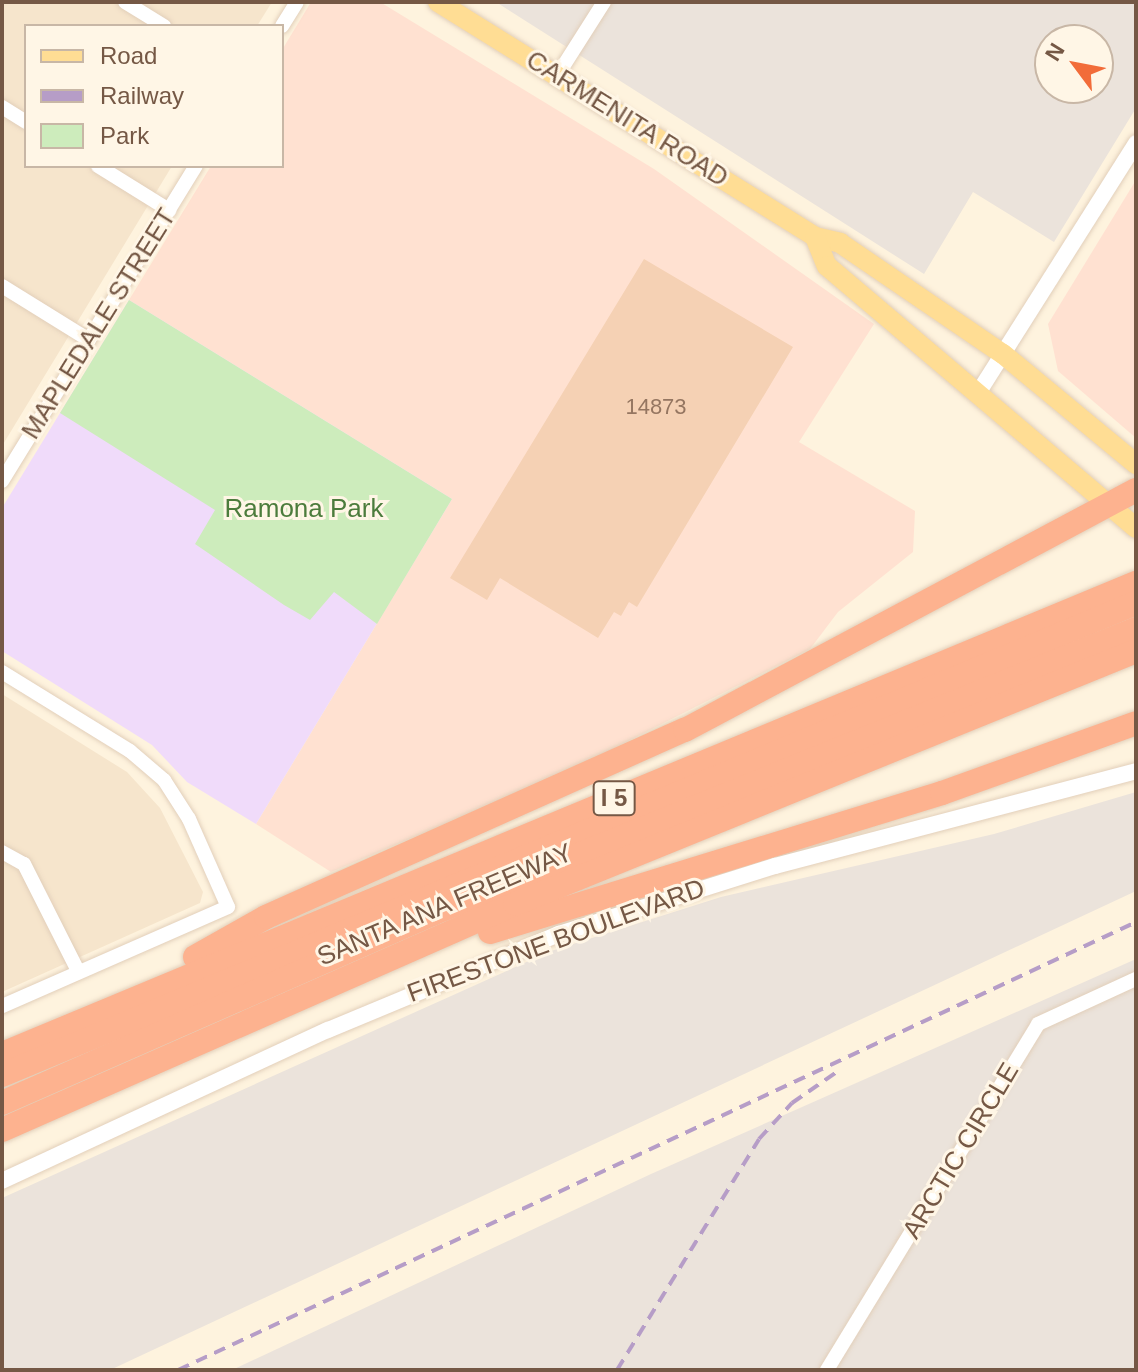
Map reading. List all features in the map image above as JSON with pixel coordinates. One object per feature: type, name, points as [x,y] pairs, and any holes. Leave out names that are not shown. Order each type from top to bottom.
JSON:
[{"type":"highway","points":[[92,1015],[266,917],[685,730],[905,610],[1136,490]]},
{"type":"highway","name":"SANTA ANA FREEWAY","points":[[2,1054],[1136,583]]},
{"type":"highway","points":[[2,1075],[1136,603]]},
{"type":"highway","points":[[2,1103],[378,936],[1136,629]]},
{"type":"highway","name":"SANTA ANA FREEWAY","points":[[2,1130],[254,1016],[1136,651]]},
{"type":"highway","points":[[254,1016],[382,975],[515,922],[1018,768],[1136,723]]},
{"type":"main road","name":"CARMENITA ROAD","points":[[438,2],[815,237],[840,243],[1003,354],[1136,464]]},
{"type":"main road","name":"CARMENITA ROAD","points":[[815,237],[827,266],[980,390],[1136,528]]},
{"type":"street","points":[[125,2],[161,24]]},
{"type":"street","points":[[283,24],[297,2]]},
{"type":"street","points":[[557,76],[604,2]]},
{"type":"street","points":[[2,107],[24,121]]},
{"type":"street","points":[[980,390],[1136,143]]},
{"type":"street","points":[[101,168],[169,210]]},
{"type":"street","name":"MAPLEDALE STREET","points":[[4,473],[195,168]]},
{"type":"street","points":[[2,286],[89,340]]},
{"type":"street","points":[[2,672],[130,751],[164,780],[189,819],[228,907],[2,1006]]},
{"type":"street","name":"FIRESTONE BOULEVARD","points":[[2,1181],[328,1030],[559,934],[761,870],[1136,771]]},
{"type":"street","points":[[2,852],[24,864],[78,971]]},
{"type":"street","name":"ARCTIC CIRCLE","points":[[827,1370],[1038,1024],[1136,979]]},
{"type":"shaded area","points":[[2,2],[272,2],[258,24],[24,24],[24,168],[171,168],[2,446]]},
{"type":"shaded area","points":[[311,2],[380,2],[654,169],[874,324],[799,442],[915,511],[913,552],[838,612],[810,649],[561,775],[331,872],[256,824],[452,499],[129,300],[210,168],[284,168],[284,47]]},
{"type":"shaded area","points":[[496,2],[1136,2],[1136,108],[1054,242],[973,192],[924,274]]},
{"type":"shaded area","points":[[1136,180],[1136,438],[1058,371],[1048,324]]},
{"type":"shaded area","points":[[129,300],[452,499],[256,824],[187,782],[152,745],[2,651],[2,508]]},
{"type":"shaded area","points":[[2,694],[127,772],[160,808],[203,892],[200,903],[2,992]]},
{"type":"shaded area","points":[[1136,792],[1136,891],[110,1370],[2,1370],[2,1198],[551,951],[721,897],[994,834]]},
{"type":"shaded area","points":[[1136,959],[1136,1370],[232,1370],[651,1174]]},
{"type":"green space","name":"Ramona Park","points":[[129,300],[452,499],[377,624],[334,592],[310,620],[284,605],[195,544],[215,510],[60,413]]},
{"type":"building","points":[[644,259],[793,347],[637,607],[629,602],[621,616],[614,612],[598,638],[500,578],[487,600],[450,578]]},
{"type":"railway","points":[[178,1370],[1136,922]]},
{"type":"railway","points":[[617,1370],[759,1139],[792,1103],[838,1071]]}]
